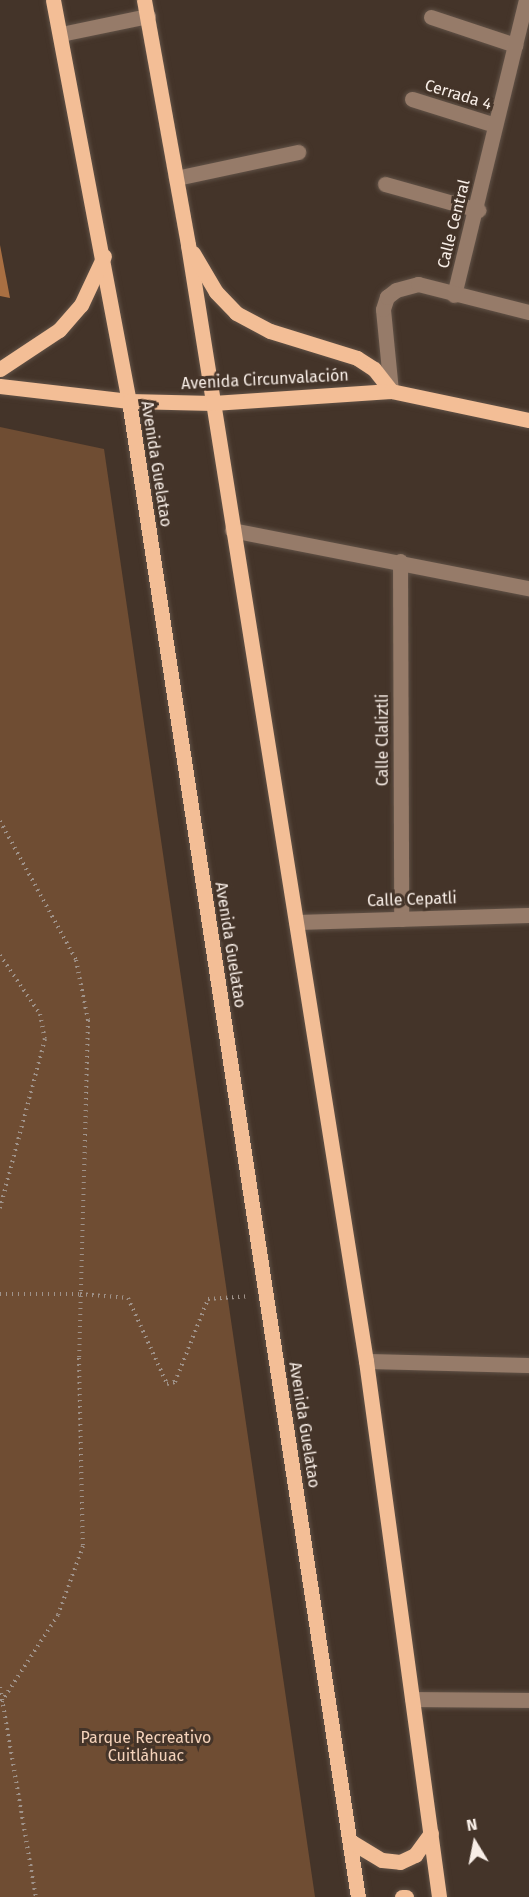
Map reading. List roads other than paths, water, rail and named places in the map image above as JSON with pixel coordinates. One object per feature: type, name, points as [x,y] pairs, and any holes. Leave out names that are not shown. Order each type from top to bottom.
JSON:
[{"type":"main road","name":"Avenida Guelatao","points":[[53,0],[104,256],[129,402],[358,1897]]},
{"type":"main road","points":[[144,0],[188,245],[366,1361],[439,1897]]},
{"type":"main road","points":[[188,245],[216,292],[236,313],[270,331],[357,358],[374,369],[391,391]]},
{"type":"main road","points":[[0,369],[59,330],[81,305],[104,256]]},
{"type":"main road","name":"Avenida Circunvalación","points":[[0,386],[129,402],[213,403],[391,391],[529,420]]},
{"type":"main road","points":[[350,1841],[382,1860],[400,1862],[415,1855],[431,1833]]},
{"type":"street","name":"Calle Central","points":[[391,391],[382,309],[387,297],[418,284],[454,295],[478,210],[495,125],[526,0]]},
{"type":"street","points":[[61,34],[148,16]]},
{"type":"street","points":[[431,17],[515,45]]},
{"type":"street","name":"Cerrada 4","points":[[411,99],[495,125]]},
{"type":"street","points":[[176,178],[298,152]]},
{"type":"street","points":[[385,184],[478,210]]},
{"type":"street","points":[[454,295],[529,312]]},
{"type":"street","points":[[232,530],[529,588]]},
{"type":"street","name":"Calle Claliztli","points":[[400,561],[401,919]]},
{"type":"street","name":"Calle Cepatli","points":[[296,922],[529,915]]},
{"type":"street","points":[[366,1361],[529,1365]]},
{"type":"street","points":[[412,1699],[529,1700]]},
{"type":"park label","name":"Parque Recreativo Cuitláhuac","points":[[146,1747]]}]
